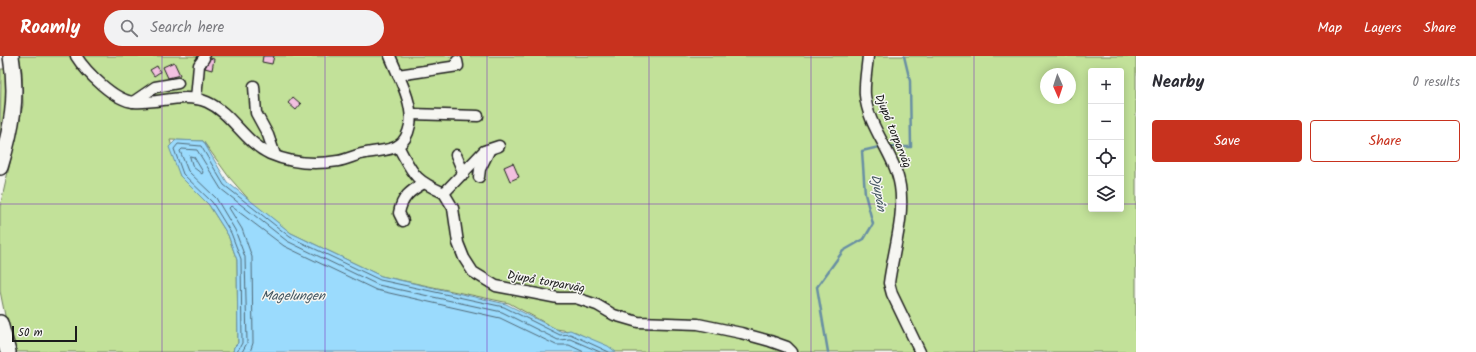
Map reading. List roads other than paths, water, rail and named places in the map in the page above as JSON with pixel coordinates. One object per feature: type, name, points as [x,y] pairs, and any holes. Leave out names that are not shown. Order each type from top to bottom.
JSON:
[{"type":"highway","points":[[0,167],[14,114],[15,77],[11,56]]},
{"type":"highway","points":[[0,323],[8,352]]},
{"type":"street","points":[[76,56],[95,79],[111,91],[133,102],[196,99],[216,108],[251,141],[275,155],[296,162],[316,163],[339,161],[361,154],[384,151],[398,146],[405,138],[410,126],[411,114],[390,56]]},
{"type":"street","name":"Djupå torparväg","points":[[868,56],[865,95],[866,102],[878,133],[895,166],[900,187],[901,210],[889,283],[892,294],[920,352]]},
{"type":"street","points":[[196,99],[199,65],[204,58]]},
{"type":"street","points":[[398,75],[458,67]]},
{"type":"street","points":[[133,102],[155,86],[178,83]]},
{"type":"street","points":[[254,86],[256,113],[268,135],[275,155]]},
{"type":"street","points":[[411,114],[478,116]]},
{"type":"street","points":[[398,146],[414,175],[424,183],[444,193],[464,174],[484,151],[489,151],[499,146]]},
{"type":"street","points":[[479,177],[480,169],[489,151]]},
{"type":"street","points":[[456,155],[464,174]]},
{"type":"street","points":[[403,221],[399,213],[401,203],[409,191],[424,183]]},
{"type":"street","name":"Djupå torparväg","points":[[444,193],[452,208],[458,243],[464,258],[473,272],[496,286],[558,298],[576,298],[597,305],[614,315],[638,322],[698,324],[741,333],[787,347],[792,352]]},
{"type":"water","name":"Magelungen","points":[[176,140],[203,141],[227,182],[291,233],[381,276],[506,304],[562,332],[570,330],[608,346],[616,352],[233,352],[234,347],[238,343],[237,260],[228,235],[209,205],[180,176],[169,147]]},
{"type":"waterway","name":"Djupån","points":[[890,147],[911,147],[910,81],[904,56]]},
{"type":"waterway","name":"Djupån","points":[[828,352],[817,287],[843,251],[864,239],[873,224],[865,194],[862,151],[879,147]]}]
